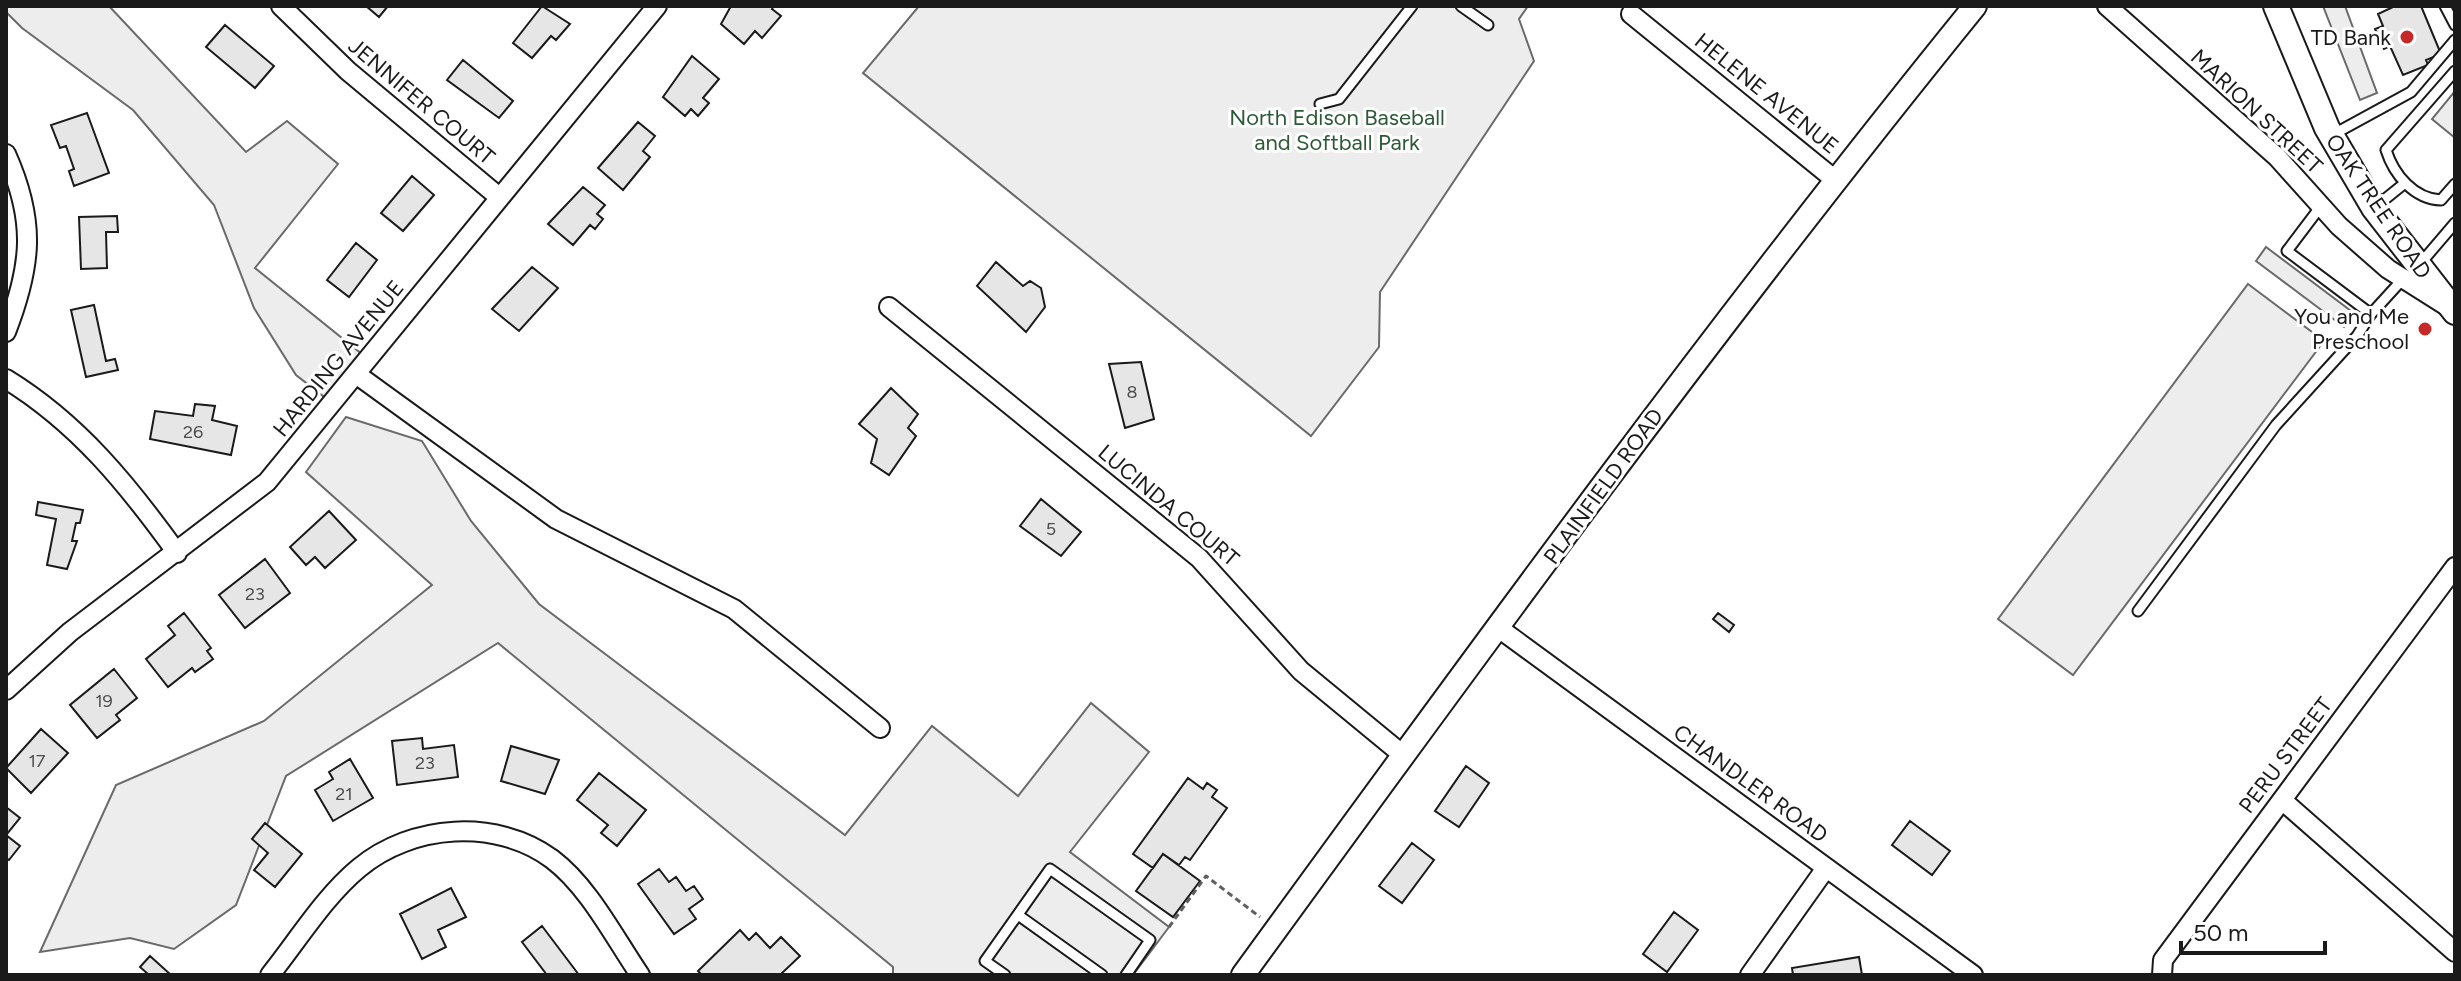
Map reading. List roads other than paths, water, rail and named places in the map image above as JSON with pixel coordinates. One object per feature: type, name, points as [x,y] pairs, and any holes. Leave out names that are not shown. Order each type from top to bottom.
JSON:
[{"type":"main road","name":"OAK TREE ROAD","points":[[2276,6],[2331,135],[2410,273],[2453,310]]},
{"type":"street","name":"JENNIFER COURT","points":[[281,6],[348,71],[499,197]]},
{"type":"street","name":"HARDING AVENUE","points":[[6,690],[70,632],[267,482],[657,6]]},
{"type":"street","name":"PLAINFIELD ROAD","points":[[1243,975],[1403,755],[1500,629],[1624,456],[1834,179],[1975,6]]},
{"type":"street","name":"MARION STREET","points":[[2107,6],[2277,157],[2321,206],[2410,273]]},
{"type":"street","name":"HELENE AVENUE","points":[[1631,14],[1834,179]]},
{"type":"street","points":[[6,154],[21,186],[29,223],[26,271],[6,332]]},
{"type":"street","name":"LUCINDA COURT","points":[[889,307],[1199,558],[1227,585],[1301,671],[1403,755]]},
{"type":"street","points":[[356,374],[556,519],[734,609],[880,728]]},
{"type":"street","points":[[6,379],[44,402],[90,444],[135,495],[177,553]]},
{"type":"street","name":"PERU STREET","points":[[2162,975],[2163,960],[2455,567]]},
{"type":"street","name":"CHANDLER ROAD","points":[[1500,629],[1973,975]]},
{"type":"street","points":[[2282,800],[2455,952]]},
{"type":"street","points":[[270,975],[358,869],[384,850],[435,833],[460,829],[503,837],[552,859],[586,896],[640,975]]},
{"type":"street","points":[[1750,975],[1826,868]]},
{"type":"lane","points":[[1320,104],[1339,99],[1412,6]]},
{"type":"lane","points":[[1461,6],[1488,25]]},
{"type":"lane","points":[[2445,6],[2455,25]]},
{"type":"lane","points":[[2331,135],[2411,92],[2455,40]]},
{"type":"lane","points":[[2455,71],[2386,150],[2405,183],[2432,200],[2441,200],[2455,184]]},
{"type":"lane","points":[[2374,208],[2405,183]]},
{"type":"lane","points":[[2321,206],[2287,251],[2371,314]]},
{"type":"lane","points":[[2138,611],[2276,425],[2357,336],[2371,314],[2455,223]]},
{"type":"lane","points":[[1005,975],[985,961],[1050,869],[1150,940],[1126,975]]},
{"type":"lane","points":[[1018,915],[1102,975]]},
{"type":"place","name":"TD Bank","points":[[2407,37]]},
{"type":"place","name":"You and Me Preschool","points":[[2425,329]]},
{"type":"park label","name":"North Edison Baseball and Softball Park","points":[[1337,130]]}]
